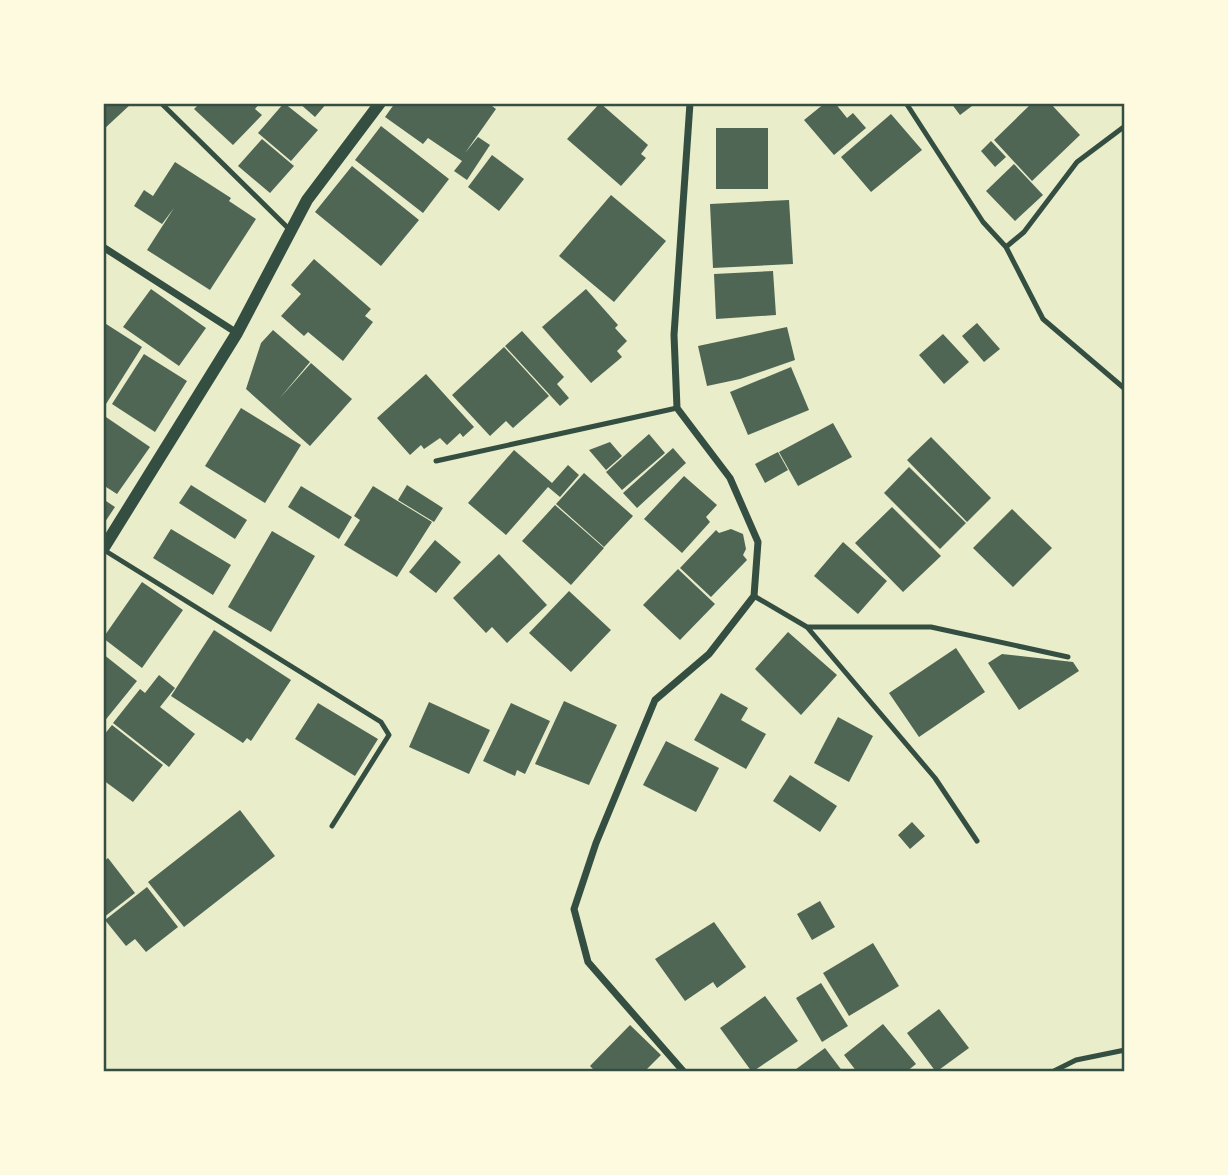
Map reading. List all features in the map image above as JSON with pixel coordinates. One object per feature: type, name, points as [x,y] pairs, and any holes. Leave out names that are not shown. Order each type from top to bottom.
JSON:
[{"type":"street","points":[[103,549],[237,333],[307,200],[380,103]]},
{"type":"street","points":[[684,1072],[588,962],[574,909],[596,843],[655,700],[709,654],[754,596],[758,542],[730,478],[677,408],[674,335],[690,103]]},
{"type":"street","points":[[103,247],[237,333]]},
{"type":"lane","points":[[161,103],[290,230]]},
{"type":"lane","points":[[906,103],[983,222],[1006,247],[1043,319],[1125,389]]},
{"type":"lane","points":[[1006,247],[1024,232],[1077,162],[1125,126]]},
{"type":"lane","points":[[436,461],[677,408]]},
{"type":"lane","points":[[103,549],[381,722],[388,735],[332,826]]},
{"type":"lane","points":[[754,596],[807,628],[935,778],[977,841]]},
{"type":"lane","points":[[807,628],[931,627],[1068,657]]},
{"type":"lane","points":[[1052,1072],[1076,1060],[1125,1050]]},
{"type":"building","points":[[103,103],[132,103],[103,130]]},
{"type":"building","points":[[200,103],[260,103],[255,109],[262,115],[233,145],[194,109]]},
{"type":"building","points":[[284,103],[318,130],[291,161],[258,133]]},
{"type":"building","points":[[299,103],[327,103],[315,117]]},
{"type":"building","points":[[395,103],[488,103],[496,109],[465,153],[478,137],[490,145],[467,180],[454,171],[462,161],[428,138],[423,144],[385,117]]},
{"type":"building","points":[[600,103],[648,145],[641,154],[646,158],[621,186],[567,139]]},
{"type":"building","points":[[825,103],[835,103],[847,118],[853,113],[866,128],[834,155],[804,120]]},
{"type":"building","points":[[951,103],[976,103],[960,115]]},
{"type":"building","points":[[1032,103],[1050,103],[1080,135],[1032,181],[994,140]]},
{"type":"building","points":[[891,114],[922,150],[871,192],[841,157]]},
{"type":"building","points":[[381,126],[449,179],[423,213],[355,160]]},
{"type":"building","points":[[716,128],[768,128],[768,189],[716,189]]},
{"type":"building","points":[[262,139],[294,166],[270,193],[238,166]]},
{"type":"building","points":[[991,141],[1006,157],[995,167],[981,151]]},
{"type":"building","points":[[492,155],[524,179],[499,211],[468,187]]},
{"type":"building","points":[[175,162],[231,198],[229,201],[256,219],[210,290],[147,250],[174,208],[162,224],[134,206],[144,190],[153,196]]},
{"type":"building","points":[[1014,164],[1043,195],[1015,221],[986,191]]},
{"type":"building","points":[[352,166],[419,220],[381,266],[315,212]]},
{"type":"building","points":[[611,195],[666,241],[614,302],[559,256]]},
{"type":"building","points":[[789,200],[793,264],[713,268],[710,204]]},
{"type":"building","points":[[314,259],[371,309],[365,316],[373,322],[343,361],[308,332],[304,336],[281,316],[301,294],[291,285]]},
{"type":"building","points":[[773,271],[776,315],[716,319],[714,274]]},
{"type":"building","points":[[151,289],[206,328],[179,366],[123,327]]},
{"type":"building","points":[[586,289],[618,325],[615,328],[627,341],[617,351],[622,357],[591,383],[542,327]]},
{"type":"building","points":[[103,322],[142,347],[106,404],[103,402]]},
{"type":"building","points":[[977,323],[1000,349],[984,362],[962,336]]},
{"type":"building","points":[[787,327],[795,360],[740,379],[707,386],[698,346]]},
{"type":"building","points":[[273,330],[310,362],[279,399],[311,363],[352,399],[310,446],[246,389],[261,343]]},
{"type":"building","points":[[522,331],[564,377],[557,384],[569,398],[560,406],[505,346]]},
{"type":"building","points":[[943,334],[969,362],[944,384],[919,355]]},
{"type":"building","points":[[504,347],[549,396],[513,428],[506,421],[490,436],[452,395]]},
{"type":"building","points":[[144,354],[187,381],[155,432],[112,404]]},
{"type":"building","points":[[791,367],[809,410],[748,435],[730,392]]},
{"type":"building","points":[[426,374],[474,427],[463,437],[460,433],[447,445],[440,438],[424,449],[421,445],[410,455],[377,418]]},
{"type":"building","points":[[241,408],[301,445],[265,503],[205,466]]},
{"type":"building","points":[[103,415],[150,447],[117,494],[103,485]]},
{"type":"building","points":[[833,423],[852,457],[798,486],[779,452]]},
{"type":"building","points":[[649,434],[665,453],[622,490],[606,472]]},
{"type":"building","points":[[931,437],[991,498],[967,522],[907,460]]},
{"type":"building","points":[[610,442],[622,456],[606,470],[589,450]]},
{"type":"building","points":[[673,448],[686,463],[637,508],[623,493]]},
{"type":"building","points":[[514,450],[552,483],[568,465],[579,475],[560,497],[548,487],[506,535],[468,503]]},
{"type":"building","points":[[778,452],[788,470],[765,483],[755,464]]},
{"type":"building","points":[[909,467],[966,523],[940,549],[884,493]]},
{"type":"building","points":[[584,473],[633,516],[604,547],[556,504]]},
{"type":"building","points":[[684,476],[717,505],[706,517],[710,522],[682,553],[644,519]]},
{"type":"building","points":[[191,485],[247,520],[235,539],[179,503]]},
{"type":"building","points":[[407,485],[443,508],[434,522],[398,500]]},
{"type":"building","points":[[301,486],[352,517],[339,539],[288,507]]},
{"type":"building","points":[[373,486],[432,522],[397,577],[344,545],[360,520],[354,516]]},
{"type":"building","points":[[103,499],[115,507],[103,525]]},
{"type":"building","points":[[555,505],[604,548],[571,585],[522,541]]},
{"type":"building","points":[[892,507],[941,556],[903,592],[855,543]]},
{"type":"building","points":[[1012,509],[1052,548],[1013,587],[973,548]]},
{"type":"building","points":[[171,529],[231,565],[213,595],[153,558]]},
{"type":"building","points":[[731,529],[743,534],[746,549],[743,555],[747,560],[711,597],[680,568],[716,530],[719,533]]},
{"type":"building","points":[[272,531],[315,556],[271,632],[228,607]]},
{"type":"building","points":[[435,540],[461,562],[436,593],[409,572]]},
{"type":"building","points":[[843,542],[887,581],[858,614],[814,576]]},
{"type":"building","points":[[499,554],[547,605],[507,643],[492,627],[486,633],[453,598]]},
{"type":"building","points":[[678,569],[715,604],[680,640],[643,605]]},
{"type":"building","points":[[142,582],[183,610],[142,668],[103,638]]},
{"type":"building","points":[[569,591],[611,630],[571,672],[529,633]]},
{"type":"building","points":[[214,630],[291,680],[251,741],[247,738],[243,743],[171,696]]},
{"type":"building","points":[[788,632],[837,675],[801,715],[755,669]]},
{"type":"building","points":[[956,648],[985,692],[919,737],[889,693]]},
{"type":"building","points":[[103,654],[137,681],[103,723]]},
{"type":"building","points":[[1002,654],[1073,662],[1079,671],[1019,710],[988,663]]},
{"type":"building","points":[[159,675],[175,688],[160,707],[195,734],[169,767],[113,723],[140,689],[145,693]]},
{"type":"building","points":[[721,693],[748,708],[741,720],[766,734],[746,769],[694,740]]},
{"type":"building","points":[[564,701],[617,725],[589,785],[535,764]]},
{"type":"building","points":[[429,702],[490,730],[469,774],[409,747]]},
{"type":"building","points":[[318,703],[378,739],[355,776],[295,739]]},
{"type":"building","points":[[511,703],[550,721],[525,774],[517,770],[515,776],[483,761]]},
{"type":"building","points":[[838,717],[873,736],[849,782],[814,763]]},
{"type":"building","points":[[112,725],[163,765],[133,802],[103,780],[103,736]]},
{"type":"building","points":[[666,741],[719,768],[696,812],[643,785]]},
{"type":"building","points":[[790,775],[837,806],[820,832],[773,801]]},
{"type":"building","points":[[240,810],[275,856],[184,927],[148,882]]},
{"type":"building","points":[[912,822],[925,836],[910,849],[898,835]]},
{"type":"building","points":[[108,858],[135,893],[103,918],[103,862]]},
{"type":"building","points":[[147,887],[178,927],[146,952],[135,939],[126,946],[105,920]]},
{"type":"building","points":[[820,901],[835,927],[812,940],[797,914]]},
{"type":"building","points":[[714,922],[746,967],[717,988],[713,982],[685,1001],[655,959]]},
{"type":"building","points":[[873,943],[899,986],[849,1016],[823,973]]},
{"type":"building","points":[[821,983],[848,1026],[822,1042],[796,998]]},
{"type":"building","points":[[765,996],[798,1041],[752,1072],[720,1028]]},
{"type":"building","points":[[939,1009],[969,1048],[936,1072],[907,1033]]},
{"type":"building","points":[[883,1024],[916,1064],[906,1072],[857,1072],[844,1055]]},
{"type":"building","points":[[630,1025],[661,1055],[644,1072],[596,1072],[590,1066]]},
{"type":"building","points":[[825,1048],[843,1072],[792,1072]]}]
